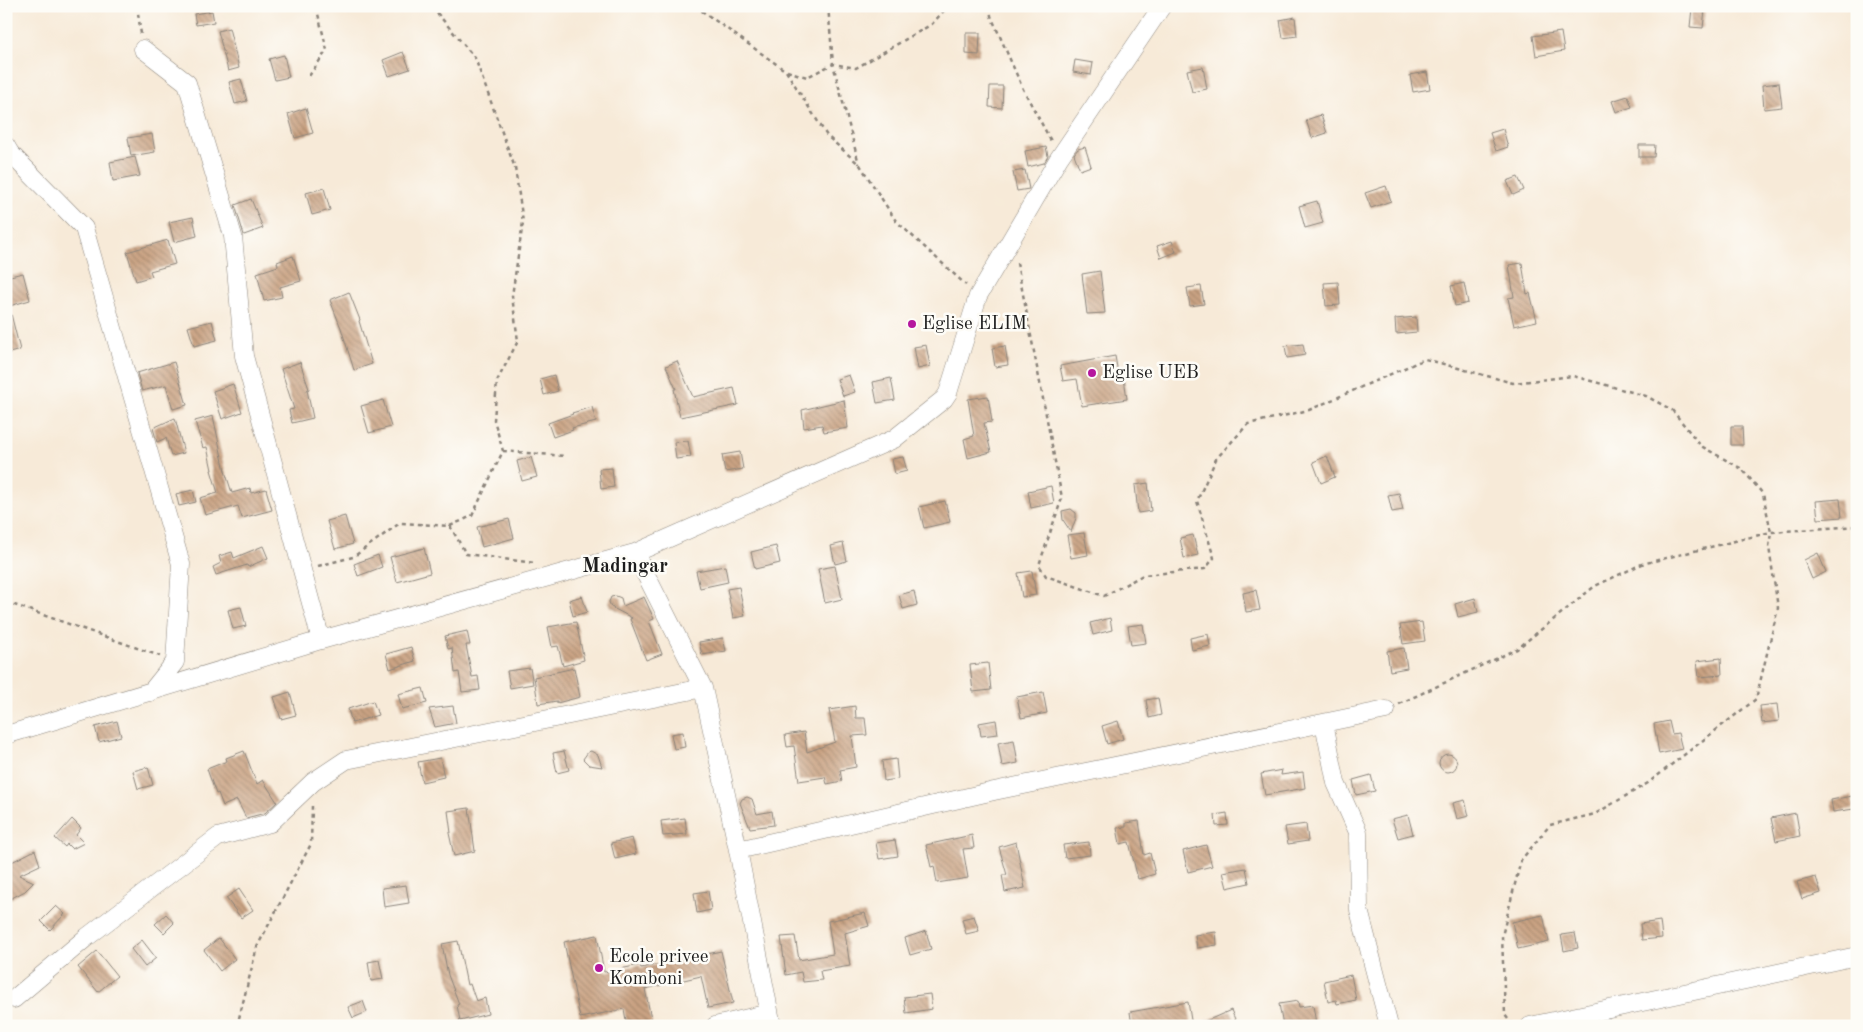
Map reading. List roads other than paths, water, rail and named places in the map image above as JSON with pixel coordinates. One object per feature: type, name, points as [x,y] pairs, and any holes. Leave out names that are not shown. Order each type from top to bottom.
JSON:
[{"type":"street","points":[[6,735],[321,640],[635,553],[894,439],[944,399],[948,393],[978,296],[1059,158],[1162,6]]},
{"type":"street","points":[[143,49],[187,83],[233,236],[244,356],[321,640]]},
{"type":"street","points":[[6,146],[10,153],[84,228],[181,564],[175,662],[150,692]]},
{"type":"street","points":[[635,553],[703,688],[738,850],[771,1020],[715,1026]]},
{"type":"street","points":[[14,999],[87,937],[218,837],[270,823],[313,782],[346,760],[703,688]]},
{"type":"street","points":[[738,850],[994,791],[1386,710]]},
{"type":"street","points":[[1324,723],[1336,783],[1358,832],[1359,910],[1389,1026]]},
{"type":"street","points":[[1530,1026],[1857,956]]},
{"type":"place","name":"Eglise ELIM","points":[[912,324]]},
{"type":"place","name":"Eglise UEB","points":[[1092,373]]},
{"type":"place","name":"Ecole privee Komboni","points":[[599,968]]},
{"type":"district","name":"Madingar","points":[[625,567]]}]
